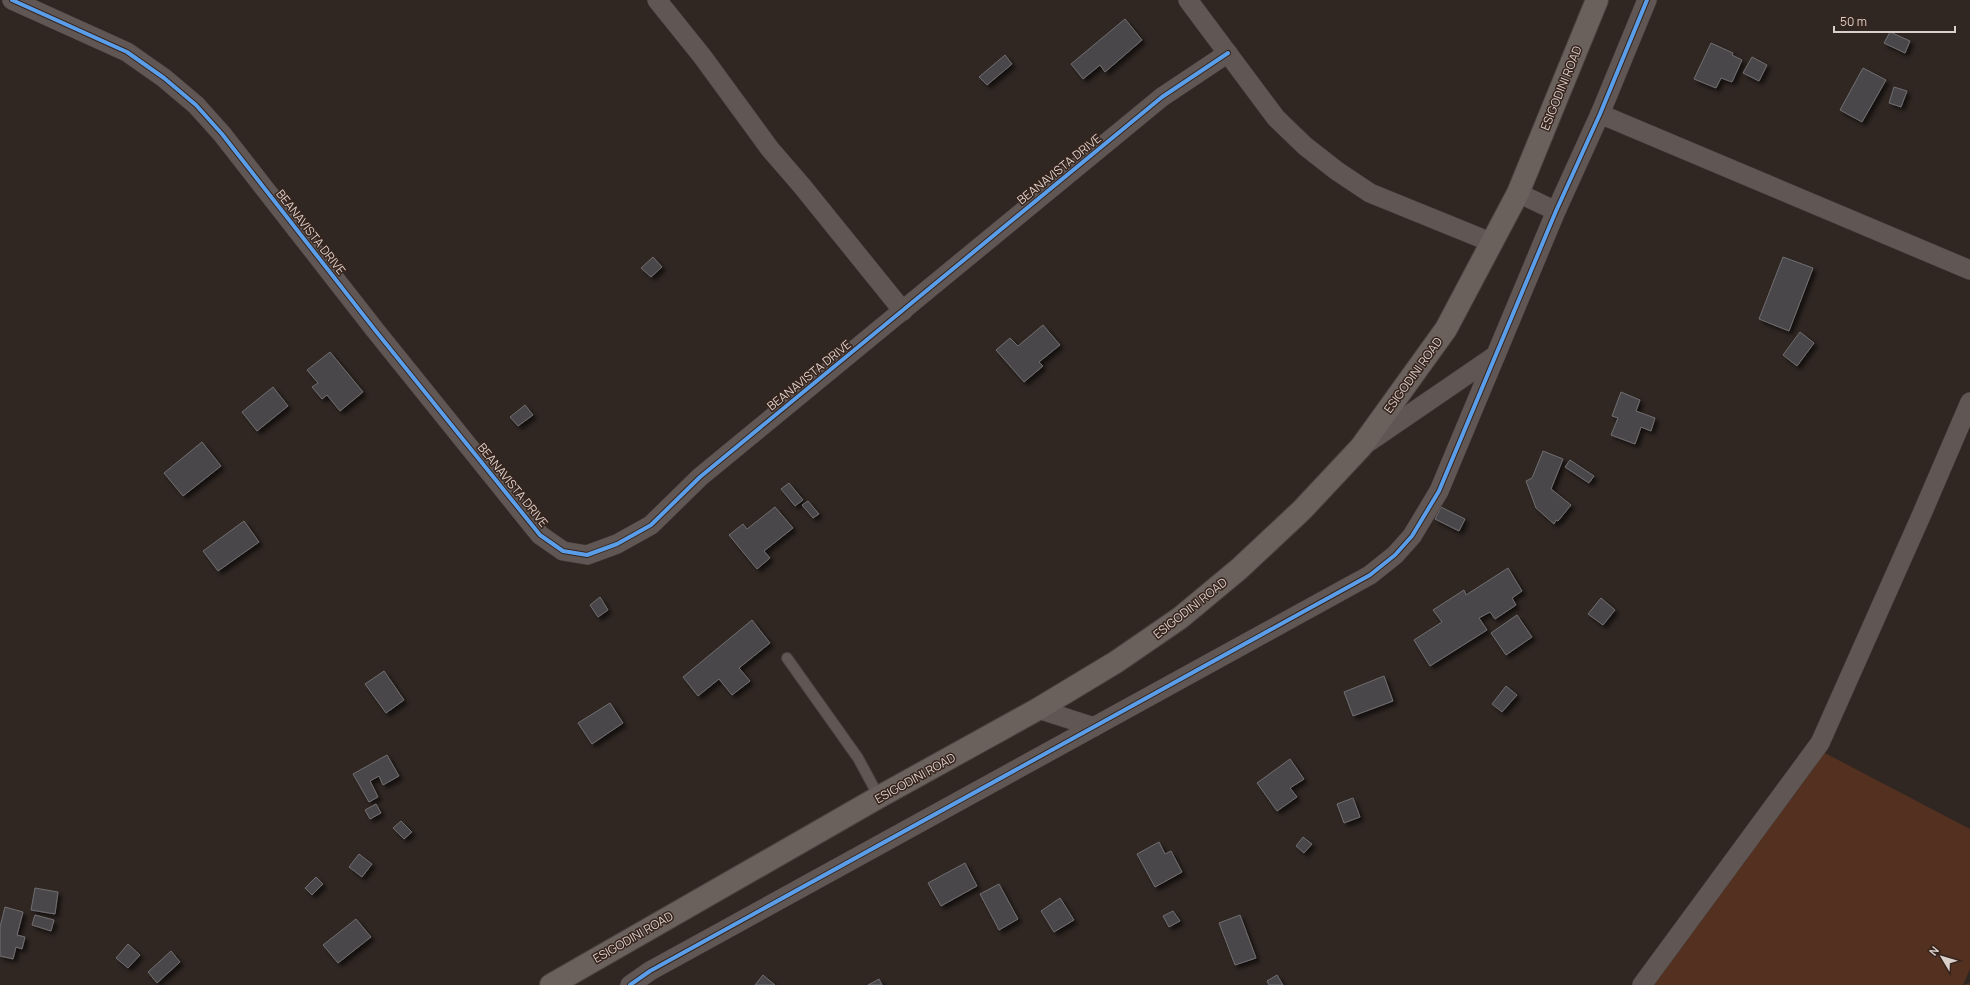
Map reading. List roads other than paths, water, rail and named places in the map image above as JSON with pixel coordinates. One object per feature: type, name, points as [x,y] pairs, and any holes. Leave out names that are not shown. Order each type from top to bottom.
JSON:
[{"type":"main road","name":"ESIGODINI ROAD","points":[[551,985],[879,797],[1038,709],[1116,662],[1180,618],[1239,569],[1302,510],[1361,447],[1446,329],[1493,243],[1518,193],[1597,0]]},
{"type":"street","name":"BEANAVISTA DRIVE","points":[[12,0],[127,52],[164,78],[196,105],[222,134],[375,330],[540,535],[564,551],[587,555],[617,544],[651,525],[700,477],[1162,98],[1228,52]]},
{"type":"street","points":[[657,0],[702,56],[770,149],[802,186],[903,311]]},
{"type":"street","points":[[1188,0],[1276,118],[1305,146],[1337,171],[1370,193],[1493,243]]},
{"type":"street","points":[[630,985],[650,971],[1370,575],[1395,555],[1412,536],[1426,515],[1439,491],[1556,211],[1600,114],[1647,0]]},
{"type":"street","points":[[1600,114],[1970,270]]},
{"type":"street","points":[[1518,193],[1556,211]]},
{"type":"street","points":[[1361,447],[1496,356]]},
{"type":"street","points":[[1642,985],[1820,743],[1918,524],[1970,402]]},
{"type":"street","points":[[1038,709],[1094,727]]},
{"type":"lane","points":[[787,658],[858,758],[879,797]]}]
